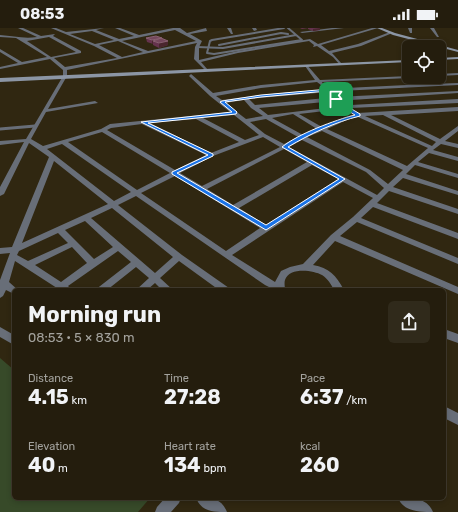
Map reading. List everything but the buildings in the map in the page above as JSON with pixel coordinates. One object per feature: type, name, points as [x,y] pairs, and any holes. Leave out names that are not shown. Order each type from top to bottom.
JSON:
[{"type":"street","points":[[20,28],[40,37]]},
{"type":"street","points":[[53,28],[95,45],[121,58]]},
{"type":"street","points":[[84,28],[119,40],[147,52]]},
{"type":"street","points":[[24,40],[102,28]]},
{"type":"street","points":[[117,28],[138,36]]},
{"type":"street","points":[[148,28],[158,32]]},
{"type":"street","points":[[95,45],[176,28],[200,41]]},
{"type":"street","points":[[187,34],[206,30],[204,28]]},
{"type":"street","points":[[229,28],[232,33]]},
{"type":"street","points":[[302,32],[342,28]]},
{"type":"street","points":[[310,46],[377,28],[389,33],[458,51]]},
{"type":"street","points":[[432,28],[438,36]]},
{"type":"street","points":[[25,30],[31,29]]},
{"type":"street","points":[[297,29],[316,45],[334,56],[340,64]]},
{"type":"street","points":[[329,52],[367,44],[389,33]]},
{"type":"street","points":[[147,34],[153,37]]},
{"type":"street","points":[[0,68],[80,52],[50,36]]},
{"type":"street","points":[[0,37],[16,37],[24,40],[62,65],[64,69],[64,78],[28,140],[0,194]]},
{"type":"street","points":[[198,61],[238,52],[310,40]]},
{"type":"street","points":[[64,69],[200,41]]},
{"type":"street","points":[[200,41],[197,47],[196,58],[206,70]]},
{"type":"street","points":[[164,42],[174,46]]},
{"type":"street","points":[[0,50],[22,64]]},
{"type":"street","points":[[1,80],[191,75],[402,60]]},
{"type":"street","points":[[446,61],[458,60]]},
{"type":"street","points":[[64,78],[206,70],[402,64]]},
{"type":"street","points":[[308,67],[319,82],[346,108],[430,150],[458,159]]},
{"type":"street","points":[[446,75],[458,74]]},
{"type":"street","points":[[191,75],[212,95],[263,135],[378,198]]},
{"type":"street","points":[[212,95],[238,88],[402,77]]},
{"type":"street","points":[[222,102],[245,98],[328,90],[458,84]]},
{"type":"street","points":[[253,107],[336,99],[458,92]]},
{"type":"street","points":[[245,98],[253,107],[267,116],[303,137],[368,171],[388,188],[458,212]]},
{"type":"street","points":[[246,121],[267,116],[346,108],[458,101]]},
{"type":"street","points":[[45,111],[95,103]]},
{"type":"street","points":[[202,189],[303,137],[347,118],[358,115],[458,109]]},
{"type":"street","points":[[42,148],[102,130],[110,126],[236,113]]},
{"type":"street","points":[[294,113],[322,129],[408,169]]},
{"type":"street","points":[[383,113],[441,142],[458,146]]},
{"type":"street","points":[[197,117],[244,142]]},
{"type":"street","points":[[143,122],[211,155]]},
{"type":"street","points":[[306,266],[334,237],[356,219],[414,163],[458,128]]},
{"type":"street","points":[[102,130],[266,228]]},
{"type":"street","points":[[14,253],[211,155],[263,135]]},
{"type":"street","points":[[0,143],[28,140],[42,148],[179,257],[223,288]]},
{"type":"street","points":[[63,142],[268,283],[280,288],[282,277],[287,272],[294,268],[306,266],[329,274],[335,280],[338,288]]},
{"type":"street","points":[[0,294],[14,253],[53,156]]},
{"type":"street","points":[[234,208],[312,162]]},
{"type":"street","points":[[414,163],[458,176]]},
{"type":"street","points":[[401,175],[458,193]]},
{"type":"street","points":[[226,255],[343,179]]},
{"type":"street","points":[[372,204],[458,236]]},
{"type":"street","points":[[86,218],[165,288]]},
{"type":"street","points":[[356,219],[458,261]]},
{"type":"street","points":[[60,230],[92,263]]},
{"type":"street","points":[[334,237],[458,291]]},
{"type":"street","points":[[28,265],[74,243]]},
{"type":"street","points":[[0,251],[14,253],[28,265],[64,288],[92,263],[119,247]]},
{"type":"street","points":[[143,288],[179,257]]},
{"type":"street","points":[[103,288],[136,263]]},
{"type":"street","points":[[4,283],[12,289]]},
{"type":"street","points":[[262,288],[268,283]]},
{"type":"street","points":[[0,331],[12,340]]},
{"type":"street","points":[[446,334],[458,339]]},
{"type":"street","points":[[446,413],[458,419]]},
{"type":"street","points":[[162,512],[172,500]]},
{"type":"street","points":[[205,500],[220,512]]},
{"type":"street","points":[[408,500],[426,512]]},
{"type":"lane","points":[[284,28],[212,40],[210,41],[207,53],[214,54],[302,40],[288,28]]},
{"type":"lane","points":[[197,47],[209,48],[221,46],[223,48],[302,32]]},
{"type":"lane","points":[[221,46],[218,45],[280,33],[288,36]]},
{"type":"lane","points":[[242,34],[251,39]]},
{"type":"lane","points":[[284,35],[295,34]]},
{"type":"lane","points":[[251,43],[258,47]]},
{"type":"lane","points":[[0,129],[36,126]]},
{"type":"green space","points":[[0,358],[12,368],[12,500],[148,500],[138,512],[0,512]]},
{"type":"route","points":[[328,90],[336,99],[358,115],[347,118],[303,137],[285,147],[343,179],[266,228],[174,173],[211,155],[143,122],[236,113],[222,102],[261,96],[328,90]]}]
